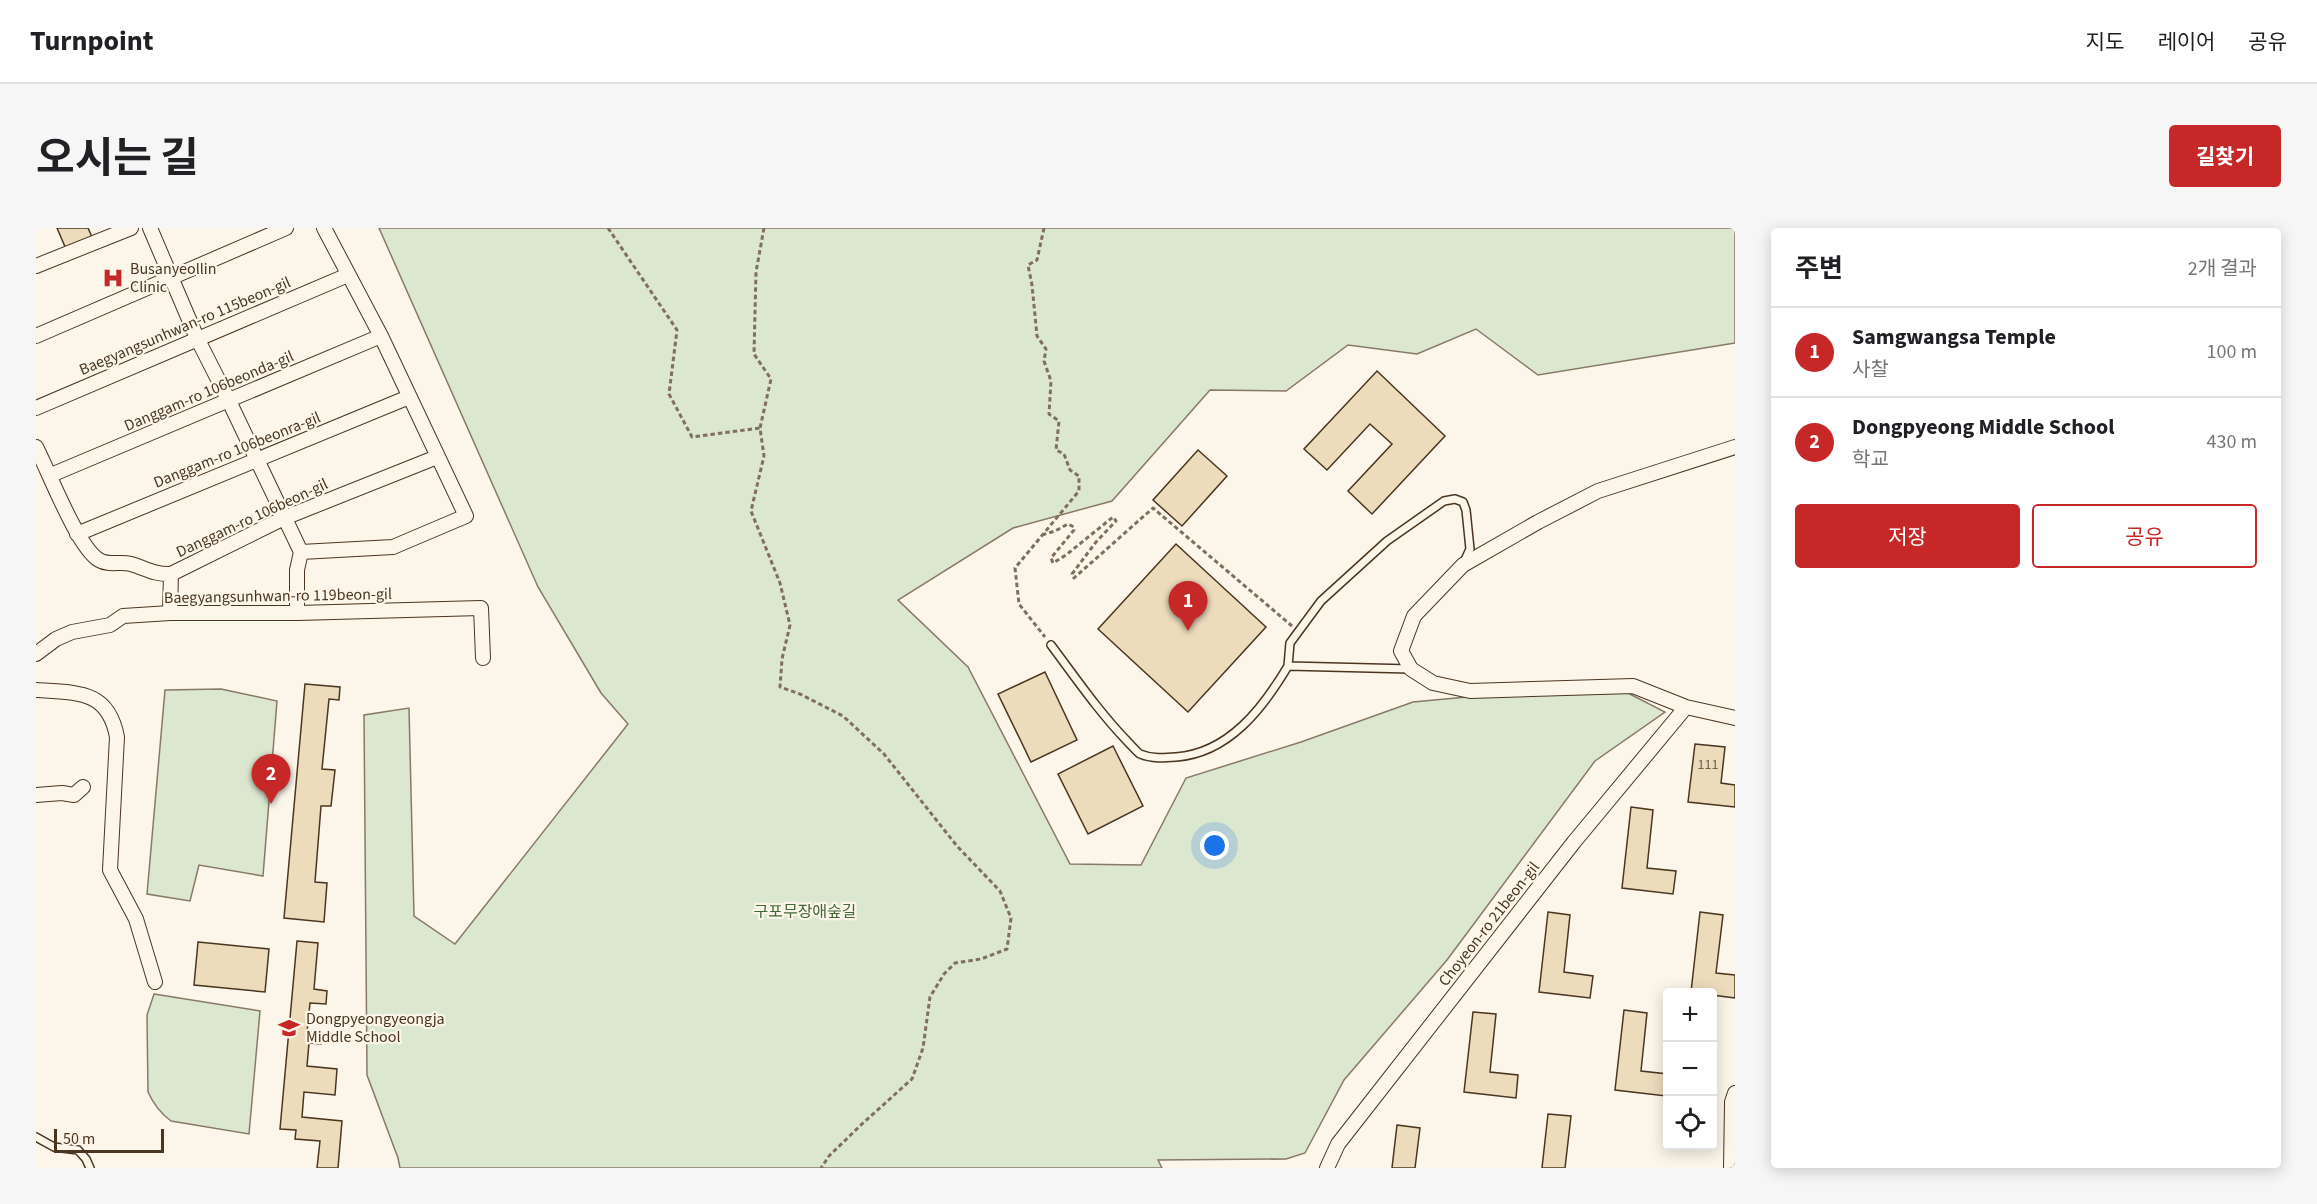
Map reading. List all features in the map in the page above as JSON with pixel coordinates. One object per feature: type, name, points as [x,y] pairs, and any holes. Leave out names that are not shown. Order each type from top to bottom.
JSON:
[{"type":"street","points":[[36,266],[130,228]]},
{"type":"street","points":[[150,228],[197,338],[230,401],[301,552],[297,570],[297,613]]},
{"type":"street","points":[[36,336],[286,228]]},
{"type":"street","points":[[301,552],[393,547],[466,516],[436,457],[381,336],[324,228]]},
{"type":"street","name":"Baegyangsunhwan-ro 115beon-gil","points":[[36,408],[348,276]]},
{"type":"street","name":"Danggam-ro 106beonda-gil","points":[[51,475],[381,336]]},
{"type":"street","name":"Danggam-ro 106beonra-gil","points":[[77,534],[409,397]]},
{"type":"street","name":"Danggam-ro 106beon-gil","points":[[36,447],[77,534],[96,559],[105,563],[129,563],[147,571],[171,574],[284,518],[436,457]]},
{"type":"street","points":[[1735,447],[1598,491],[1462,565],[1414,616],[1401,651],[1411,669],[1432,683],[1470,691],[1633,686],[1686,707],[1735,718]]},
{"type":"street","points":[[170,613],[171,574]]},
{"type":"street","name":"Baegyangsunhwan-ro 119beon-gil","points":[[36,654],[56,639],[110,625],[123,616],[170,613],[297,613],[481,608],[483,658]]},
{"type":"street","points":[[36,690],[83,694],[104,706],[114,720],[117,737],[110,870],[136,920],[155,982]]},
{"type":"street","name":"Choyeon-ro 21beon-gil","points":[[1327,1168],[1338,1144],[1345,1135],[1574,843],[1686,707]]},
{"type":"street","points":[[36,795],[62,793],[74,795],[83,787]]},
{"type":"street","points":[[1731,1168],[1732,1102],[1735,1093]]},
{"type":"lane","points":[[1051,645],[1118,731],[1139,753],[1158,758],[1191,756],[1218,745],[1244,725],[1269,698],[1288,666],[1290,643],[1322,601],[1387,541],[1444,501],[1455,499],[1463,502],[1466,510],[1470,549],[1462,565]]},
{"type":"lane","points":[[1288,666],[1411,669]]},
{"type":"lane","points":[[36,1137],[54,1147],[78,1150],[90,1168]]},
{"type":"path","points":[[608,228],[677,330],[669,394],[692,437],[760,428]]},
{"type":"path","points":[[764,228],[756,272],[754,354],[771,379],[760,428],[764,456],[751,511],[780,584],[790,625],[782,659],[780,687],[800,694],[843,716],[884,754],[957,846],[1000,891],[1011,918],[1007,949],[981,959],[955,963],[944,974],[930,997],[923,1048],[912,1079],[863,1122],[829,1156],[821,1168]]},
{"type":"path","points":[[1044,228],[1037,260],[1028,266],[1037,336],[1046,349],[1044,361],[1051,381],[1049,414],[1059,421],[1056,450],[1064,454],[1070,471],[1079,476],[1079,491],[1015,567],[1019,604],[1051,645]]},
{"type":"path","points":[[1042,535],[1068,524],[1074,527],[1051,558],[1053,563],[1113,517],[1116,521],[1096,542],[1072,574],[1074,578],[1153,508],[1298,631]]},
{"type":"green space","name":"구포무장애숲길","points":[[379,228],[1735,228],[1735,343],[1538,375],[1476,329],[1417,354],[1348,345],[1286,391],[1210,390],[1112,501],[1013,528],[898,600],[968,667],[1070,864],[1141,865],[1186,778],[1301,742],[1413,702],[1488,695],[1624,691],[1665,712],[1595,761],[1447,960],[1344,1080],[1305,1153],[1286,1159],[1158,1160],[1162,1168],[400,1168],[367,1075],[364,715],[409,708],[414,916],[455,944],[628,724],[601,693],[538,587]]},
{"type":"green space","points":[[221,689],[277,701],[263,876],[199,865],[190,901],[147,894],[165,690]]},
{"type":"green space","points":[[154,994],[260,1011],[249,1134],[171,1121],[155,1105],[148,1092],[147,1015]]},
{"type":"building","points":[[57,228],[88,228],[92,237],[66,249]]},
{"type":"building","points":[[1377,371],[1445,436],[1372,514],[1348,491],[1392,444],[1370,424],[1327,470],[1304,449]]},
{"type":"building","points":[[1198,450],[1227,476],[1182,526],[1153,500]]},
{"type":"building","points":[[1176,544],[1266,627],[1188,712],[1098,629]]},
{"type":"building","points":[[1045,672],[1077,740],[1031,762],[998,694]]},
{"type":"building","points":[[305,684],[340,687],[339,700],[329,699],[322,769],[335,770],[331,806],[321,806],[315,882],[327,883],[324,922],[284,918]]},
{"type":"building","points":[[1695,744],[1725,747],[1721,783],[1735,785],[1735,807],[1688,802]]},
{"type":"building","points":[[1113,746],[1143,806],[1088,834],[1058,774]]},
{"type":"building","points":[[1631,807],[1653,810],[1647,868],[1676,871],[1673,894],[1622,888]]},
{"type":"building","points":[[1548,912],[1570,915],[1564,972],[1593,976],[1590,998],[1539,992]]},
{"type":"building","points":[[1700,912],[1723,915],[1716,973],[1735,975],[1735,998],[1717,996],[1717,988],[1691,988]]},
{"type":"building","points":[[297,941],[318,943],[314,989],[327,991],[326,1004],[310,1003],[307,1032],[322,1033],[321,1044],[309,1043],[307,1066],[337,1069],[335,1095],[304,1092],[302,1117],[342,1121],[338,1168],[317,1168],[320,1141],[295,1139],[296,1130],[280,1129]]},
{"type":"building","points":[[198,942],[269,949],[265,992],[194,985]]},
{"type":"building","points":[[1624,1010],[1647,1013],[1641,1071],[1663,1073],[1663,1096],[1615,1090]]},
{"type":"building","points":[[1473,1012],[1496,1014],[1490,1072],[1518,1075],[1516,1098],[1464,1092]]},
{"type":"building","points":[[1548,1114],[1571,1116],[1565,1168],[1542,1168]]},
{"type":"building","points":[[1397,1125],[1420,1128],[1415,1168],[1392,1168]]},
{"type":"place","name":"Busanyeollin Clinic","points":[[113,278]]},
{"type":"place","name":"Samgwangsa Temple","points":[[1188,631]]},
{"type":"place","name":"Dongpyeong Middle School","points":[[271,804]]},
{"type":"place","name":"Dongpyeongyeongja Middle School","points":[[289,1028]]}]
